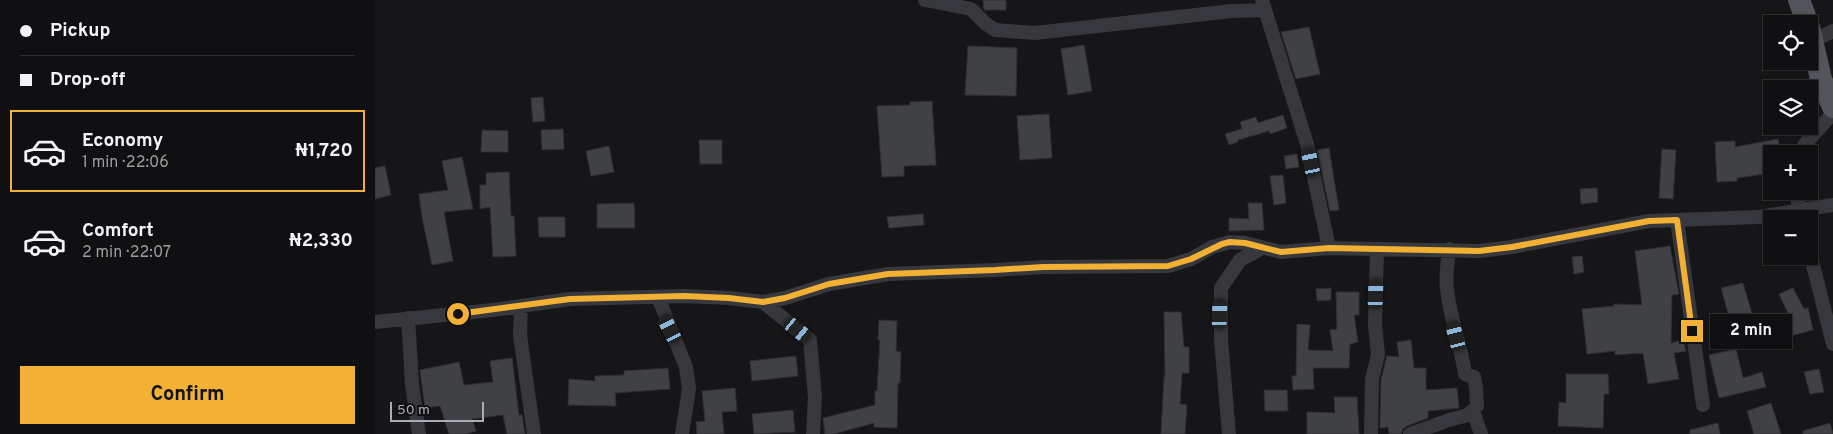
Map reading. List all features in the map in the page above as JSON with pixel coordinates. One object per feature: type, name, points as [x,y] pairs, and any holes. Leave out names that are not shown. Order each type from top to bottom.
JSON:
[{"type":"main road","points":[[1799,0],[1804,15]]},
{"type":"main road","points":[[1818,66],[1821,79],[1832,102]]},
{"type":"street","points":[[925,0],[971,9],[995,30],[1035,33],[1232,11],[1263,5],[1307,144],[1329,248]]},
{"type":"street","points":[[1818,31],[1833,31]]},
{"type":"street","points":[[1804,145],[1832,102]]},
{"type":"street","points":[[1816,210],[1833,205]]},
{"type":"street","points":[[375,322],[422,318],[570,299],[684,296],[763,302],[785,298],[829,284],[888,274],[1043,267],[1168,266],[1191,259],[1222,244],[1245,243],[1281,252],[1329,248],[1479,251],[1512,247],[1649,221],[1763,217]]},
{"type":"street","points":[[1677,220],[1703,405]]},
{"type":"street","points":[[1229,434],[1221,339],[1221,288],[1240,260],[1263,248]]},
{"type":"street","points":[[1371,434],[1372,379],[1378,355],[1375,325],[1377,249]]},
{"type":"street","points":[[1410,434],[1468,415],[1477,406],[1476,387],[1473,377],[1465,374],[1453,322],[1447,287],[1449,249]]},
{"type":"street","points":[[1813,265],[1833,344]]},
{"type":"street","points":[[657,297],[686,367],[689,390],[682,434]]},
{"type":"street","points":[[763,302],[810,340],[815,398],[813,434]]},
{"type":"street","points":[[521,306],[520,335],[534,434]]},
{"type":"street","points":[[408,318],[412,384],[419,434]]},
{"type":"street","points":[[1473,411],[1481,434]]},
{"type":"building","points":[[983,0],[1006,0],[1006,10],[984,10]]},
{"type":"building","points":[[1309,27],[1320,74],[1296,79],[1281,32]]},
{"type":"building","points":[[1084,45],[1092,91],[1068,95],[1061,49]]},
{"type":"building","points":[[968,46],[1017,48],[1016,96],[965,95]]},
{"type":"building","points":[[543,97],[545,121],[533,122],[531,98]]},
{"type":"building","points":[[932,101],[936,165],[904,166],[904,176],[882,177],[877,106],[910,105],[910,102]]},
{"type":"building","points":[[1049,114],[1052,158],[1020,160],[1017,116]]},
{"type":"building","points":[[1283,115],[1287,128],[1270,134],[1269,131],[1238,140],[1238,142],[1229,145],[1225,134],[1242,129],[1240,122],[1256,117],[1258,123]]},
{"type":"building","points":[[563,129],[564,149],[542,150],[541,130]]},
{"type":"building","points":[[482,130],[508,131],[508,152],[481,152]]},
{"type":"building","points":[[1778,139],[1779,145],[1763,145],[1763,174],[1737,178],[1737,181],[1717,182],[1715,142],[1735,141],[1735,147]]},
{"type":"building","points":[[699,140],[722,140],[722,164],[700,164]]},
{"type":"building","points":[[609,146],[614,172],[591,176],[586,151]]},
{"type":"building","points":[[1329,148],[1339,210],[1330,211],[1317,150]]},
{"type":"building","points":[[1662,149],[1676,150],[1673,199],[1659,198]]},
{"type":"building","points":[[1297,154],[1299,167],[1286,169],[1284,156]]},
{"type":"building","points":[[462,157],[473,209],[444,212],[453,261],[432,265],[419,194],[448,190],[442,161]]},
{"type":"building","points":[[385,166],[391,195],[375,199],[375,168]]},
{"type":"building","points":[[509,172],[511,216],[514,216],[516,256],[493,257],[490,207],[480,209],[480,185],[486,185],[486,173]]},
{"type":"building","points":[[1283,175],[1286,203],[1274,205],[1270,176]]},
{"type":"building","points":[[1597,188],[1598,202],[1581,204],[1580,189]]},
{"type":"building","points":[[634,203],[635,228],[597,228],[597,204]]},
{"type":"building","points":[[1248,203],[1262,203],[1264,230],[1229,231],[1229,218],[1249,219]]},
{"type":"building","points":[[923,214],[924,225],[889,228],[887,217]]},
{"type":"building","points":[[538,217],[565,217],[565,237],[539,237]]},
{"type":"building","points":[[1670,246],[1679,294],[1672,295],[1671,343],[1683,340],[1686,351],[1674,353],[1679,379],[1648,384],[1643,353],[1615,355],[1615,351],[1587,354],[1582,309],[1614,306],[1614,304],[1642,305],[1635,251]]},
{"type":"building","points":[[1582,256],[1584,272],[1574,274],[1572,257]]},
{"type":"building","points":[[1743,283],[1752,314],[1730,320],[1721,288]]},
{"type":"building","points":[[1331,288],[1331,300],[1317,301],[1316,289]]},
{"type":"building","points":[[1793,288],[1804,309],[1808,308],[1813,330],[1768,342],[1762,320],[1788,313],[1779,294]]},
{"type":"building","points":[[1336,292],[1359,292],[1359,315],[1354,315],[1358,342],[1350,344],[1349,368],[1313,368],[1314,389],[1293,390],[1292,376],[1296,376],[1297,324],[1310,325],[1308,350],[1333,351],[1330,330],[1337,329]]},
{"type":"building","points":[[1164,312],[1181,312],[1184,347],[1189,347],[1189,373],[1182,373],[1180,404],[1187,405],[1185,434],[1161,434],[1165,377]]},
{"type":"building","points":[[879,320],[897,321],[896,351],[901,352],[897,428],[874,427],[874,423],[834,434],[825,434],[823,418],[875,405],[880,340],[878,340]]},
{"type":"building","points":[[1411,340],[1414,368],[1426,368],[1426,390],[1457,388],[1459,408],[1428,411],[1428,418],[1407,426],[1401,434],[1389,434],[1388,427],[1380,428],[1381,380],[1387,356],[1399,357],[1397,342]]},
{"type":"building","points":[[1736,349],[1743,378],[1762,372],[1766,387],[1719,398],[1709,355]]},
{"type":"building","points":[[796,356],[798,376],[752,381],[750,361]]},
{"type":"building","points":[[512,358],[519,415],[522,415],[525,434],[507,434],[503,415],[472,419],[476,431],[466,434],[449,434],[440,406],[425,408],[420,370],[459,362],[464,385],[493,382],[490,361]]},
{"type":"building","points":[[668,368],[670,389],[615,393],[616,406],[568,405],[569,379],[595,381],[595,376],[624,375],[624,371]]},
{"type":"building","points":[[1819,369],[1824,392],[1810,394],[1804,372]]},
{"type":"building","points":[[1566,374],[1608,374],[1609,394],[1604,394],[1603,428],[1558,426],[1559,402],[1566,403]]},
{"type":"building","points":[[735,388],[737,411],[722,412],[724,434],[697,434],[696,422],[705,421],[702,391]]},
{"type":"building","points":[[1264,390],[1287,390],[1288,411],[1265,411]]},
{"type":"building","points":[[1334,397],[1357,397],[1359,434],[1307,434],[1307,412],[1335,413]]},
{"type":"building","points":[[1771,403],[1781,434],[1754,434],[1747,411]]},
{"type":"building","points":[[793,410],[795,432],[754,434],[752,414]]},
{"type":"building","points":[[1718,423],[1720,434],[1690,434],[1690,430]]},
{"type":"building","points":[[1830,423],[1833,434],[1803,434],[1803,431]]},
{"type":"route","points":[[458,314],[570,299],[684,296],[763,302],[785,298],[829,284],[888,274],[1043,267],[1168,266],[1191,259],[1212,247],[1230,242],[1245,243],[1281,252],[1329,248],[1479,251],[1512,247],[1649,221],[1677,220],[1692,331]]}]
